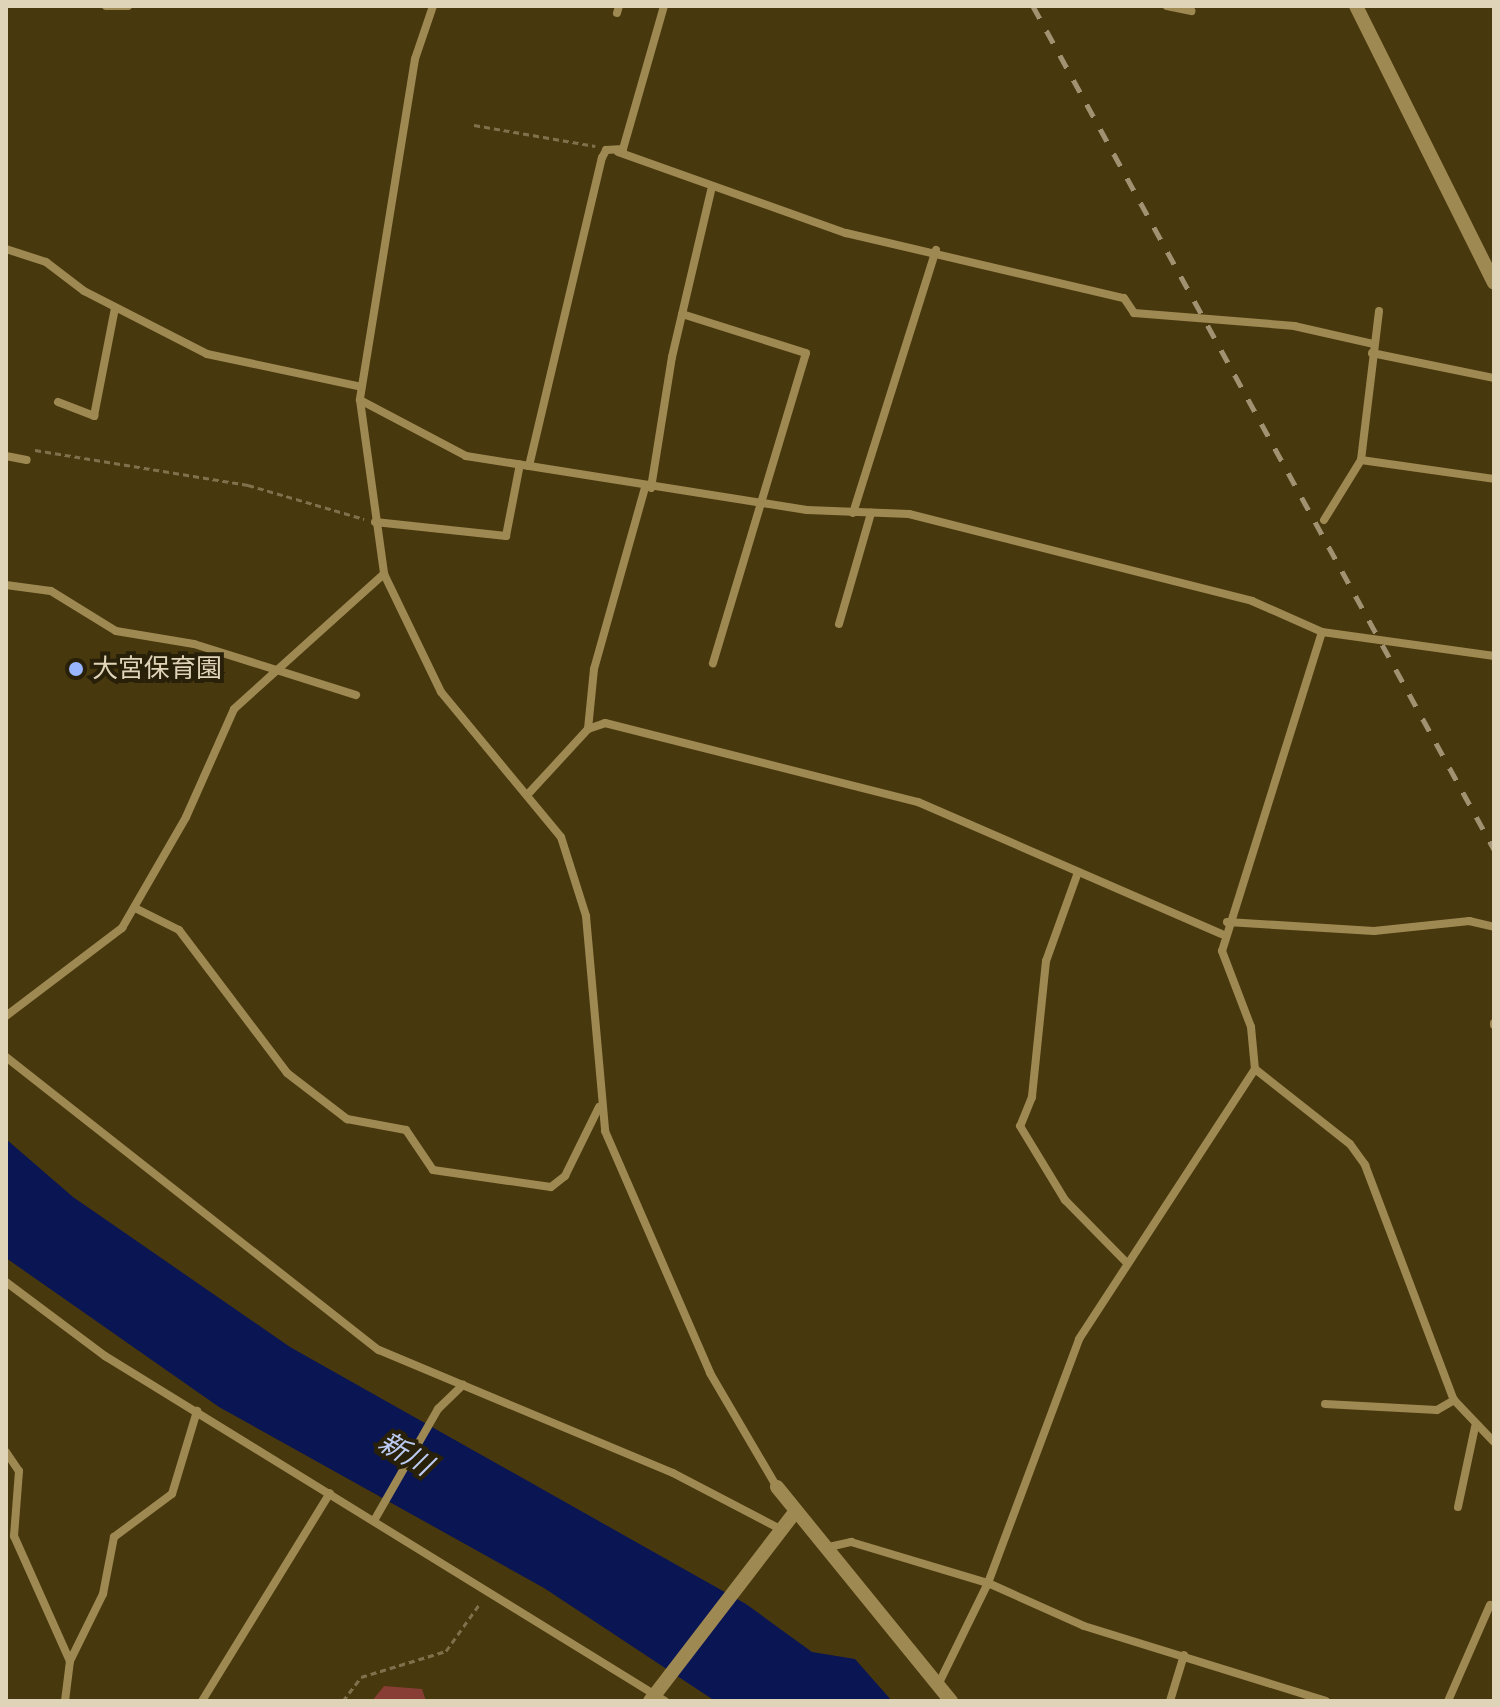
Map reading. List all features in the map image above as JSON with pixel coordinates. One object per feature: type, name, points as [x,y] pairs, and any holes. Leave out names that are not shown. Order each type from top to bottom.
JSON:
[{"type":"street","points":[[106,6],[128,6]]},
{"type":"street","points":[[433,6],[415,59],[360,400],[384,574],[441,692],[529,793],[561,837],[586,916],[599,1106],[710,1373],[795,1512],[829,1547],[951,1701]]},
{"type":"street","points":[[618,152],[664,6]]},
{"type":"street","points":[[1167,6],[1191,11]]},
{"type":"street","points":[[1356,6],[1494,283]]},
{"type":"street","points":[[375,522],[506,536],[606,150],[618,152],[711,191],[846,233],[936,250],[1048,286],[1050,279],[1124,298],[1134,313],[1294,326],[1372,349],[1494,378]]},
{"type":"street","points":[[529,793],[588,729],[594,669],[648,487],[682,314],[711,191]]},
{"type":"street","points":[[6,249],[46,262],[115,308],[207,354],[362,387]]},
{"type":"street","points":[[853,513],[936,250]]},
{"type":"street","points":[[58,402],[94,416],[115,308]]},
{"type":"street","points":[[1324,520],[1361,460],[1379,311]]},
{"type":"street","points":[[682,314],[806,353],[713,663]]},
{"type":"street","points":[[360,400],[436,444],[525,465],[648,487],[760,502],[853,513],[909,514],[1042,553],[1076,555],[1252,601],[1322,632],[1494,656]]},
{"type":"street","points":[[6,456],[27,460]]},
{"type":"street","points":[[1361,460],[1494,479]]},
{"type":"street","points":[[839,624],[871,513]]},
{"type":"street","points":[[6,1016],[137,909],[197,795],[224,723],[384,574]]},
{"type":"street","points":[[6,585],[51,591],[116,631],[194,644],[356,695]]},
{"type":"street","points":[[937,1686],[988,1583],[1053,1395],[1127,1263],[1255,1069],[1251,1027],[1222,951],[1222,934],[1322,632]]},
{"type":"street","points":[[588,729],[615,725],[881,789],[1077,875],[1222,934]]},
{"type":"street","points":[[1077,875],[1046,961],[1032,1097],[1020,1126],[1065,1200],[1127,1263]]},
{"type":"street","points":[[137,909],[179,930],[287,1073],[347,1119],[406,1130],[433,1170],[551,1187],[565,1176],[599,1106]]},
{"type":"street","points":[[1227,922],[1374,931],[1469,921],[1494,927]]},
{"type":"street","points":[[6,1057],[341,1324],[379,1350],[673,1473],[780,1529]]},
{"type":"street","points":[[1255,1069],[1350,1144],[1365,1165],[1454,1400],[1475,1427],[1494,1442]]},
{"type":"street","points":[[6,1282],[105,1356],[330,1493],[377,1515],[658,1696],[738,1579],[795,1512]]},
{"type":"street","points":[[377,1515],[438,1409],[463,1385]]},
{"type":"street","points":[[1325,1404],[1437,1410],[1454,1400]]},
{"type":"street","points":[[65,1701],[70,1661],[103,1594],[114,1537],[172,1494],[197,1411]]},
{"type":"street","points":[[1458,1507],[1475,1427]]},
{"type":"street","points":[[6,1452],[19,1471],[10,1539],[70,1661]]},
{"type":"street","points":[[202,1701],[330,1493]]},
{"type":"street","points":[[829,1547],[851,1542],[988,1583],[1084,1626],[1326,1701]]},
{"type":"street","points":[[1448,1701],[1490,1605]]},
{"type":"street","points":[[1170,1701],[1184,1655]]},
{"type":"path","points":[[474,125],[606,150]]},
{"type":"path","points":[[21,448],[248,485],[375,522]]},
{"type":"path","points":[[343,1701],[361,1677],[446,1651],[490,1590]]},
{"type":"shaded area","points":[[384,1686],[422,1689],[426,1701],[372,1701]]},
{"type":"water","name":"新川","points":[[6,1139],[73,1197],[290,1347],[746,1604],[812,1652],[855,1659],[892,1701],[715,1701],[544,1588],[219,1407],[6,1258]]},
{"type":"railway","points":[[1033,6],[1494,849]]},
{"type":"place","name":"大宮保育園","points":[[76,669]]}]
